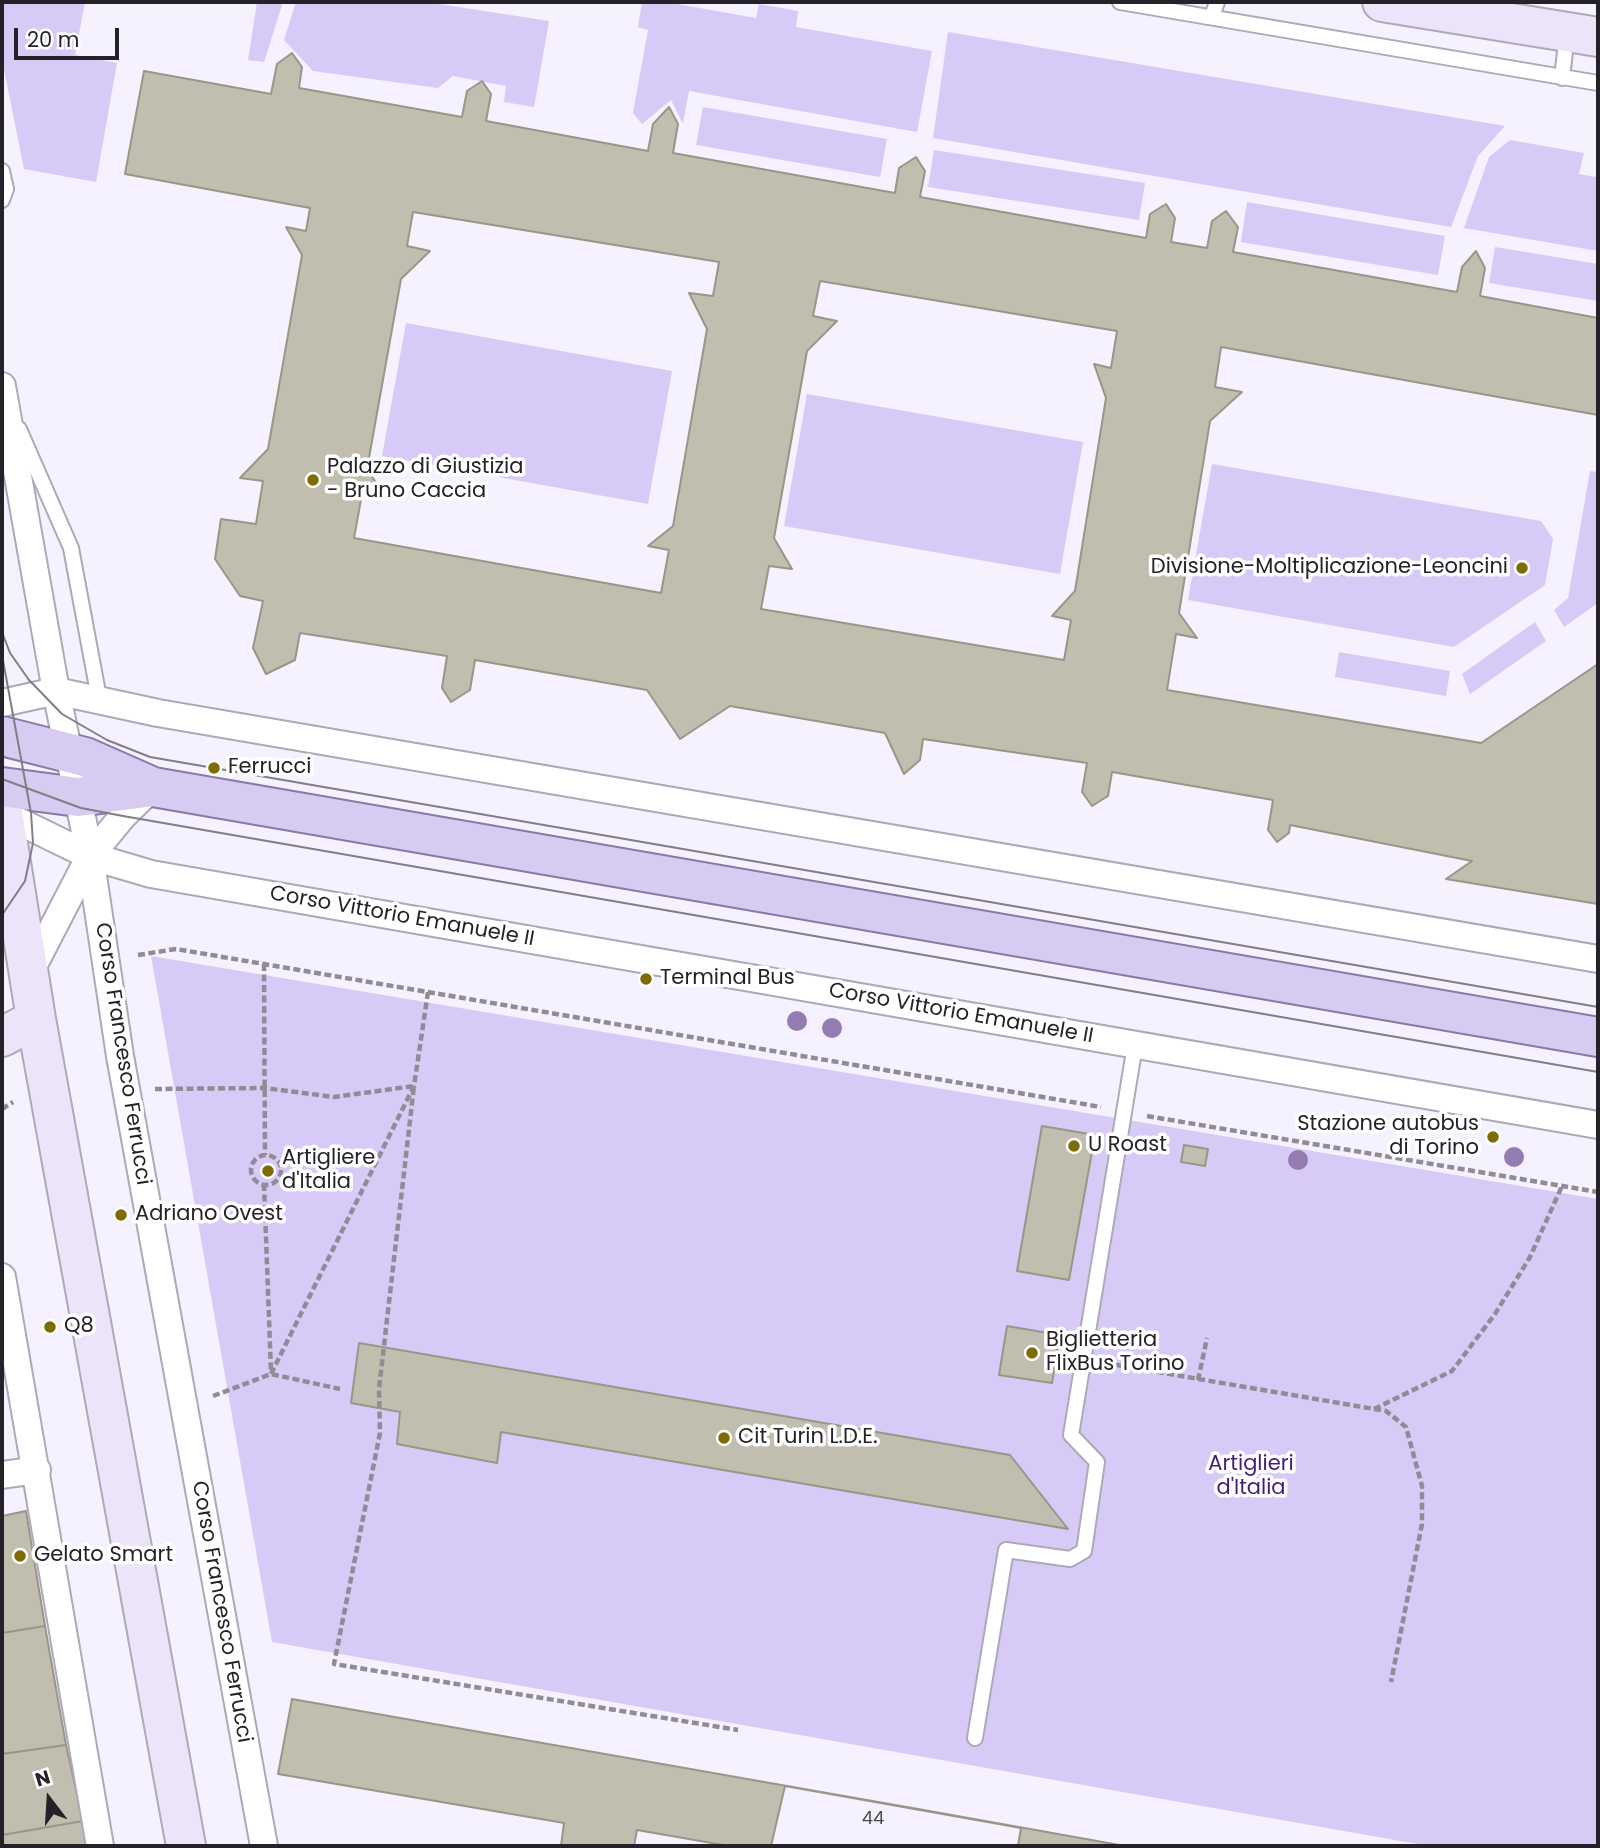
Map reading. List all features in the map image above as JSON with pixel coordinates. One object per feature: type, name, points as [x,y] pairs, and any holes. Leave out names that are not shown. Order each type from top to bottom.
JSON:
[{"type":"main road","points":[[1382,2],[1477,9],[1583,34]]},
{"type":"main road","points":[[2,737],[71,753],[153,787],[1598,1037]]},
{"type":"main road","points":[[153,787],[2,805],[15,962],[36,1019],[186,1846]]},
{"type":"main road","points":[[2,1037],[36,1019]]},
{"type":"street","name":"Corso Francesco Ferrucci","points":[[2,390],[56,691],[71,753],[90,856],[126,1088],[264,1846]]},
{"type":"street","points":[[2,704],[56,691],[99,698],[158,713],[1598,959]]},
{"type":"street","points":[[15,962],[90,856],[123,816],[153,787]]},
{"type":"street","name":"Corso Vittorio Emanuele II","points":[[2,805],[90,856],[151,874],[1598,1125]]},
{"type":"street","points":[[2,1277],[100,1846]]},
{"type":"street","points":[[2,1475],[37,1470]]},
{"type":"lane","points":[[1120,2],[1598,83]]},
{"type":"lane","points":[[1212,17],[1217,2]]},
{"type":"lane","points":[[1562,78],[1583,34]]},
{"type":"lane","points":[[2,171],[6,189],[2,200]]},
{"type":"lane","points":[[2,390],[71,548],[99,698]]},
{"type":"lane","points":[[975,1738],[1006,1550],[1070,1559],[1084,1551],[1097,1462],[1071,1435],[1135,1045]]},
{"type":"path","points":[[138,966],[138,953],[176,949],[1598,1192]]},
{"type":"path","points":[[264,964],[265,1155]]},
{"type":"path","points":[[428,992],[414,1086],[379,1389],[380,1433],[334,1664],[738,1730]]},
{"type":"path","points":[[126,1088],[265,1088],[334,1097],[414,1086]]},
{"type":"path","points":[[271,1374],[414,1086]]},
{"type":"path","points":[[272,1156],[281,1167],[277,1180],[264,1184],[253,1176],[251,1169],[259,1157],[272,1156]]},
{"type":"path","points":[[264,1184],[271,1374]]},
{"type":"path","points":[[1373,1409],[1451,1371],[1495,1314],[1530,1257],[1562,1185]]},
{"type":"path","points":[[1198,1380],[1207,1338]]},
{"type":"path","points":[[1084,1358],[1386,1411],[1406,1427],[1422,1486],[1422,1524],[1391,1682]]},
{"type":"path","points":[[183,1401],[206,1399],[271,1374],[340,1389]]},
{"type":"green space","points":[[2,2],[85,2],[75,55],[117,63],[96,182],[24,169],[2,59]]},
{"type":"green space","points":[[257,2],[283,2],[264,62],[248,60]]},
{"type":"green space","points":[[296,2],[426,2],[549,21],[534,107],[504,102],[506,86],[453,76],[438,88],[313,71],[284,40]]},
{"type":"green space","points":[[642,2],[666,2],[756,18],[759,4],[798,11],[796,27],[932,51],[917,132],[689,91],[683,124],[671,100],[642,124],[633,113],[648,30],[638,27]]},
{"type":"green space","points":[[948,32],[1505,126],[1478,156],[1451,227],[933,138]]},
{"type":"green space","points":[[703,107],[887,139],[880,177],[696,145]]},
{"type":"green space","points":[[1510,140],[1584,153],[1579,174],[1596,177],[1598,168],[1598,251],[1464,228],[1489,157]]},
{"type":"green space","points":[[934,150],[1145,183],[1139,220],[928,187]]},
{"type":"green space","points":[[1247,202],[1445,236],[1438,275],[1241,242]]},
{"type":"green space","points":[[1495,247],[1598,264],[1598,301],[1489,283]]},
{"type":"green space","points":[[406,323],[672,371],[648,504],[382,456]]},
{"type":"green space","points":[[807,394],[1083,442],[1060,574],[784,526]]},
{"type":"green space","points":[[1212,464],[1541,521],[1553,539],[1545,585],[1454,647],[1188,600]]},
{"type":"green space","points":[[1590,471],[1598,472],[1598,603],[1564,627],[1554,610],[1568,598]]},
{"type":"green space","points":[[1535,622],[1546,641],[1470,694],[1462,674]]},
{"type":"green space","points":[[1339,652],[1450,671],[1446,696],[1335,677]]},
{"type":"green space","name":"Artiglieri d'Italia","points":[[151,956],[1598,1199],[1598,1846],[1429,1846],[272,1642]]},
{"type":"building","name":"Palazzo di Giustizia - Bruno Caccia","points":[[292,53],[302,67],[299,88],[462,117],[467,91],[482,81],[491,94],[486,121],[648,151],[653,124],[669,107],[678,124],[673,153],[895,193],[899,168],[916,157],[925,171],[920,197],[1146,238],[1150,214],[1166,204],[1175,218],[1171,242],[1207,248],[1212,221],[1226,211],[1238,227],[1233,252],[1457,292],[1462,267],[1476,251],[1485,268],[1480,296],[1598,318],[1598,415],[1221,347],[1215,387],[1242,392],[1210,421],[1179,613],[1197,638],[1176,634],[1167,690],[1481,743],[1598,664],[1598,904],[1446,879],[1472,861],[1290,825],[1289,833],[1277,842],[1268,830],[1273,800],[1112,772],[1108,796],[1092,806],[1082,792],[1087,763],[923,739],[920,760],[904,774],[885,733],[730,706],[680,739],[647,690],[475,660],[470,690],[451,702],[442,688],[447,656],[300,633],[295,660],[266,674],[253,648],[263,601],[240,596],[215,559],[221,519],[256,524],[263,481],[240,478],[268,449],[302,255],[286,227],[306,231],[310,208],[125,174],[144,71],[271,94],[277,64]],"holes":[[[413,212],[719,262],[713,296],[689,293],[707,329],[673,526],[648,546],[669,550],[661,593],[354,538],[362,494],[386,498],[367,469],[401,279],[430,251],[407,246]],[[820,281],[1117,331],[1111,368],[1094,364],[1106,398],[1075,591],[1052,616],[1071,620],[1064,660],[761,609],[769,566],[792,569],[774,538],[807,351],[837,321],[813,316]]]},
{"type":"building","points":[[1042,1126],[1095,1135],[1069,1280],[1017,1271]]},
{"type":"building","points":[[1184,1145],[1208,1149],[1205,1166],[1181,1162]]},
{"type":"building","points":[[1007,1326],[1060,1335],[1052,1383],[999,1375]]},
{"type":"building","name":"Cit Turin L.D.E.","points":[[359,1343],[1010,1455],[1068,1529],[501,1432],[497,1463],[397,1444],[400,1412],[351,1403]]},
{"type":"building","points":[[26,1511],[45,1626],[2,1633],[2,1516]]},
{"type":"building","points":[[45,1626],[66,1745],[2,1754],[2,1633]]},
{"type":"building","points":[[292,1699],[1125,1846],[729,1846],[637,1830],[634,1846],[561,1846],[564,1823],[278,1774]]},
{"type":"building","points":[[66,1745],[83,1821],[2,1835],[2,1754]]},
{"type":"building","points":[[785,1786],[1021,1828],[1018,1846],[771,1846]]},
{"type":"building","points":[[83,1821],[87,1846],[4,1846],[2,1835]]},
{"type":"tram line","points":[[2,632],[10,653],[29,680],[62,714],[107,740],[150,757],[1598,1007]]},
{"type":"tram line","points":[[2,655],[31,813],[33,843],[25,881],[2,915]]},
{"type":"tram line","points":[[2,779],[81,808],[123,816],[1598,1072]]},
{"type":"place","name":"Palazzo di Giustizia - Bruno Caccia","points":[[313,480]]},
{"type":"place","name":"Divisione-Moltiplicazione-Leoncini","points":[[1522,568]]},
{"type":"place","name":"Ferrucci","points":[[214,768]]},
{"type":"place","name":"Terminal Bus","points":[[646,979]]},
{"type":"place","name":"Stazione autobus di Torino","points":[[1493,1137]]},
{"type":"place","name":"U Roast","points":[[1074,1146]]},
{"type":"place","name":"Artigliere d'Italia","points":[[268,1171]]},
{"type":"place","name":"Adriano Ovest","points":[[121,1215]]},
{"type":"place","name":"Q8","points":[[50,1327]]},
{"type":"place","name":"Biglietteria FlixBus Torino","points":[[1032,1353]]},
{"type":"place","name":"Cit Turin L.D.E.","points":[[724,1438]]},
{"type":"place","name":"Gelato Smart","points":[[20,1556]]}]
